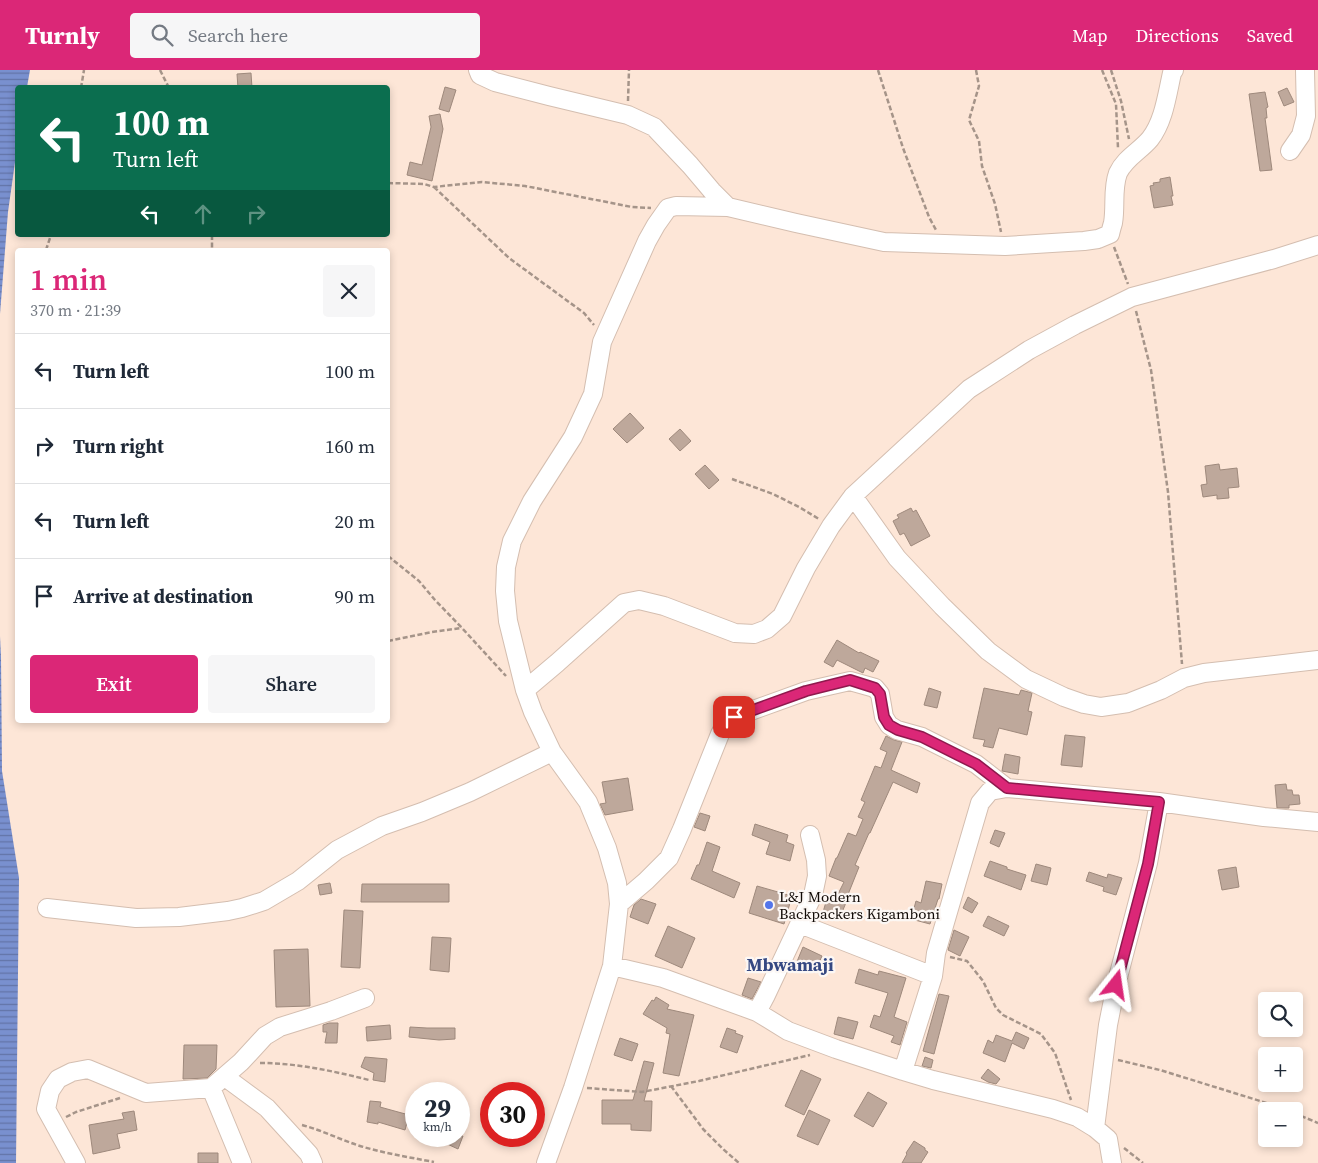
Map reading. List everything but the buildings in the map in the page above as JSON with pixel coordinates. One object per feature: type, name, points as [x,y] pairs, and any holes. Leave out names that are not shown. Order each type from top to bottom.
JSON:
[{"type":"street","points":[[478,70],[480,75],[495,82],[628,115],[654,127],[728,207]]},
{"type":"street","points":[[546,1163],[573,1088],[612,966],[619,904],[617,883],[588,802],[552,752],[525,690],[508,622],[505,591],[506,567],[512,541],[532,501],[573,437],[593,394],[602,342],[647,241],[668,208],[676,206],[728,207],[884,242],[1005,246],[1098,239],[1110,234],[1113,222],[1114,191],[1119,172],[1130,156],[1150,138],[1158,126],[1174,70]]},
{"type":"street","points":[[1290,151],[1301,136],[1306,116],[1305,70]]},
{"type":"street","points":[[525,690],[624,603],[639,600],[664,606],[735,633],[754,634],[767,629],[782,616],[806,568],[831,526],[853,496],[968,389],[1029,350],[1132,297],[1274,259],[1318,245]]},
{"type":"street","points":[[853,496],[897,558],[988,650],[1026,680],[1064,697],[1084,704],[1101,707],[1128,703],[1162,690],[1184,678],[1204,673],[1318,660]]},
{"type":"street","points":[[619,904],[646,881],[668,858],[682,829],[726,722],[734,717],[806,691],[850,680],[875,688],[880,694],[884,717],[889,725],[898,730],[922,737],[976,764],[1007,788]]},
{"type":"street","points":[[47,908],[136,918],[179,917],[242,908],[264,901],[298,881],[337,850],[382,826],[470,792],[552,752]]},
{"type":"street","points":[[903,1071],[932,976],[936,953],[980,803],[990,791],[1007,788],[1159,802],[1264,817],[1318,822]]},
{"type":"street","points":[[1095,1128],[1101,1091],[1103,1057],[1116,985],[1148,864],[1159,802]]},
{"type":"street","points":[[757,1012],[813,895],[817,876],[816,860],[810,835]]},
{"type":"street","points":[[800,924],[932,976]]},
{"type":"street","points":[[612,966],[663,978],[757,1012],[788,1030],[836,1049],[903,1071],[952,1085],[1053,1109],[1077,1117],[1108,1139],[1112,1163]]},
{"type":"street","points":[[76,1163],[46,1109],[50,1091],[58,1079],[72,1072],[88,1069],[146,1093],[211,1088],[241,1062],[265,1036],[280,1027],[365,998]]},
{"type":"street","points":[[225,1077],[267,1108],[309,1154],[313,1163]]},
{"type":"street","points":[[211,1088],[242,1163]]},
{"type":"path","points":[[82,85],[84,70]]},
{"type":"path","points":[[160,70],[168,85]]},
{"type":"path","points":[[628,115],[629,70]]},
{"type":"path","points":[[878,70],[903,148],[929,217],[944,245]]},
{"type":"path","points":[[976,70],[979,86],[969,120],[979,141],[982,166],[1005,246]]},
{"type":"path","points":[[1102,70],[1116,104],[1119,172]]},
{"type":"path","points":[[1111,70],[1128,132],[1130,156]]},
{"type":"path","points":[[390,183],[424,184],[434,187],[482,182],[525,186],[632,207],[668,208]]},
{"type":"path","points":[[434,187],[509,258],[584,313],[593,322],[602,342]]},
{"type":"path","points":[[1110,234],[1132,297],[1151,370],[1167,483],[1184,678]]},
{"type":"path","points":[[732,479],[773,494],[831,526]]},
{"type":"path","points":[[390,558],[419,581],[510,681],[525,690]]},
{"type":"path","points":[[390,641],[462,628]]},
{"type":"path","points":[[936,953],[967,961],[983,981],[996,1008],[1003,1015],[1041,1034],[1055,1053],[1077,1117]]},
{"type":"path","points":[[573,1088],[642,1092],[699,1081],[836,1049]]},
{"type":"path","points":[[1103,1057],[1160,1070],[1264,1102]]},
{"type":"path","points":[[241,1062],[276,1063],[323,1069],[369,1080]]},
{"type":"path","points":[[671,1086],[703,1129],[739,1163]]},
{"type":"path","points":[[58,1131],[64,1118],[76,1112],[120,1098]]},
{"type":"path","points":[[1303,1117],[1318,1123]]},
{"type":"path","points":[[301,1125],[373,1149],[434,1162]]},
{"type":"water","points":[[0,70],[30,70],[27,85],[15,85],[15,162],[8,212],[0,314]]},
{"type":"water","points":[[0,636],[2,771],[19,878],[16,1163],[0,1163]]},
{"type":"place","name":"L&J Modern Backpackers Kigamboni","points":[[769,905]]},
{"type":"district","name":"Mbwamaji","points":[[790,964]]},
{"type":"route","points":[[734,717],[806,691],[850,680],[875,688],[880,694],[884,717],[889,725],[898,730],[922,737],[976,764],[1007,788],[1159,802],[1148,864],[1116,985]]}]
